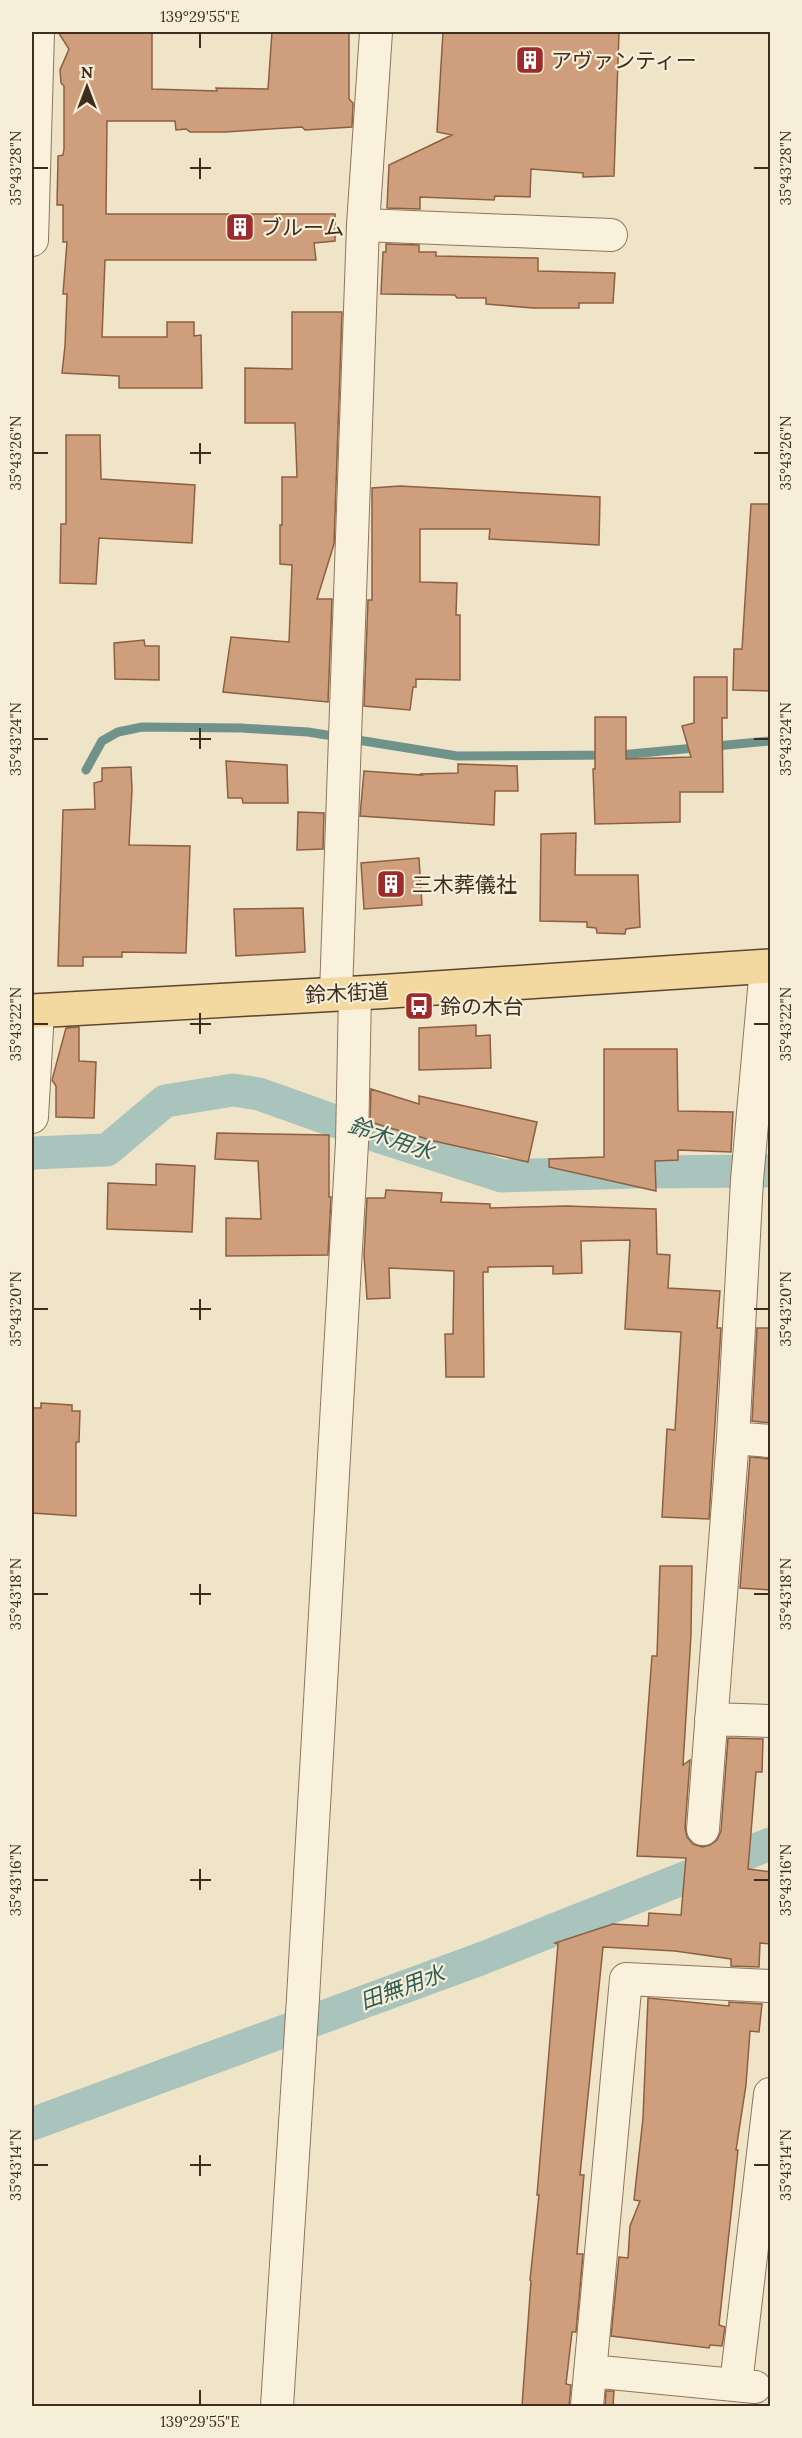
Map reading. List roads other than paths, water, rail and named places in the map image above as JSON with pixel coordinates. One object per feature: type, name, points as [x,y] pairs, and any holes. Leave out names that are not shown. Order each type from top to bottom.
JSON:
[{"type":"main road","name":"鈴木街道","points":[[35,1011],[768,966]]},
{"type":"street","points":[[32,240],[38,32]]},
{"type":"street","points":[[278,2406],[352,1129],[346,993],[344,758],[363,225],[376,32]]},
{"type":"street","points":[[363,225],[611,235]]},
{"type":"street","points":[[703,1829],[733,1438],[749,1169],[768,966]]},
{"type":"street","points":[[32,1117],[35,1011]]},
{"type":"street","points":[[733,1438],[771,1441]]},
{"type":"street","points":[[711,1719],[771,1721]]},
{"type":"street","points":[[587,2406],[626,1979],[771,1986]]},
{"type":"street","points":[[590,2371],[746,2385],[771,2094]]},
{"type":"waterway","points":[[86,770],[102,741],[118,732],[142,727],[241,728],[308,732],[457,756],[620,755],[770,741]]},
{"type":"waterway","name":"鈴木用水","points":[[32,1153],[107,1150],[165,1101],[233,1090],[259,1094],[374,1135],[502,1176],[770,1171]]},
{"type":"waterway","name":"田無用水","points":[[32,2124],[483,1958],[770,1844]]},
{"type":"place","name":"アヴァンティー","points":[[530,60]]},
{"type":"place","name":"ブルーム","points":[[240,227]]},
{"type":"place","name":"三木葬儀社","points":[[391,884]]},
{"type":"place","name":"鈴の木台","points":[[419,1006]]}]
